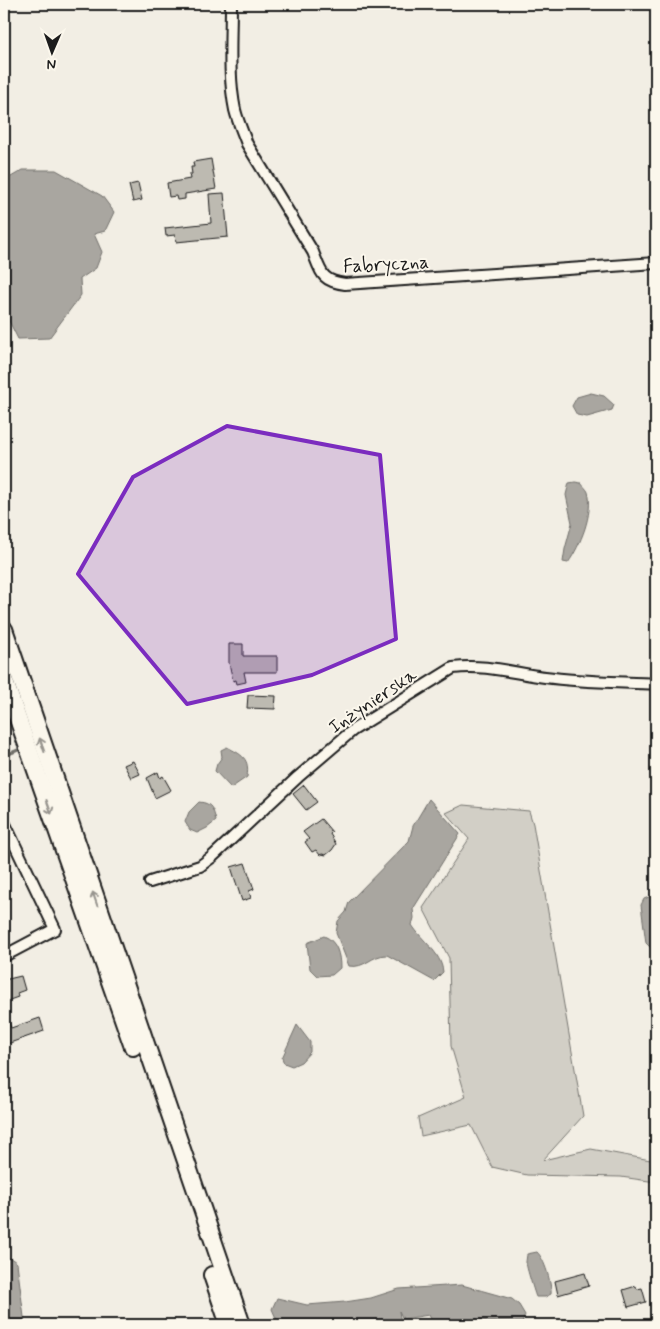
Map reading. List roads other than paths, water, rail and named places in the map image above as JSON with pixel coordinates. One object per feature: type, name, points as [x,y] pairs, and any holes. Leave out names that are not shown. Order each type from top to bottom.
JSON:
[{"type":"main road","points":[[4,629],[242,1325]]},
{"type":"main road","points":[[4,678],[229,1325]]},
{"type":"street","name":"Fabryczna","points":[[231,4],[232,88],[236,112],[243,133],[312,252],[320,271],[333,282],[345,284],[656,263]]},
{"type":"street","name":"Inżynierska","points":[[150,882],[200,866],[352,730],[454,668],[486,666],[546,677],[656,684]]},
{"type":"street","points":[[4,822],[55,929],[4,956]]},
{"type":"waterway","points":[[4,756],[18,750]]}]
